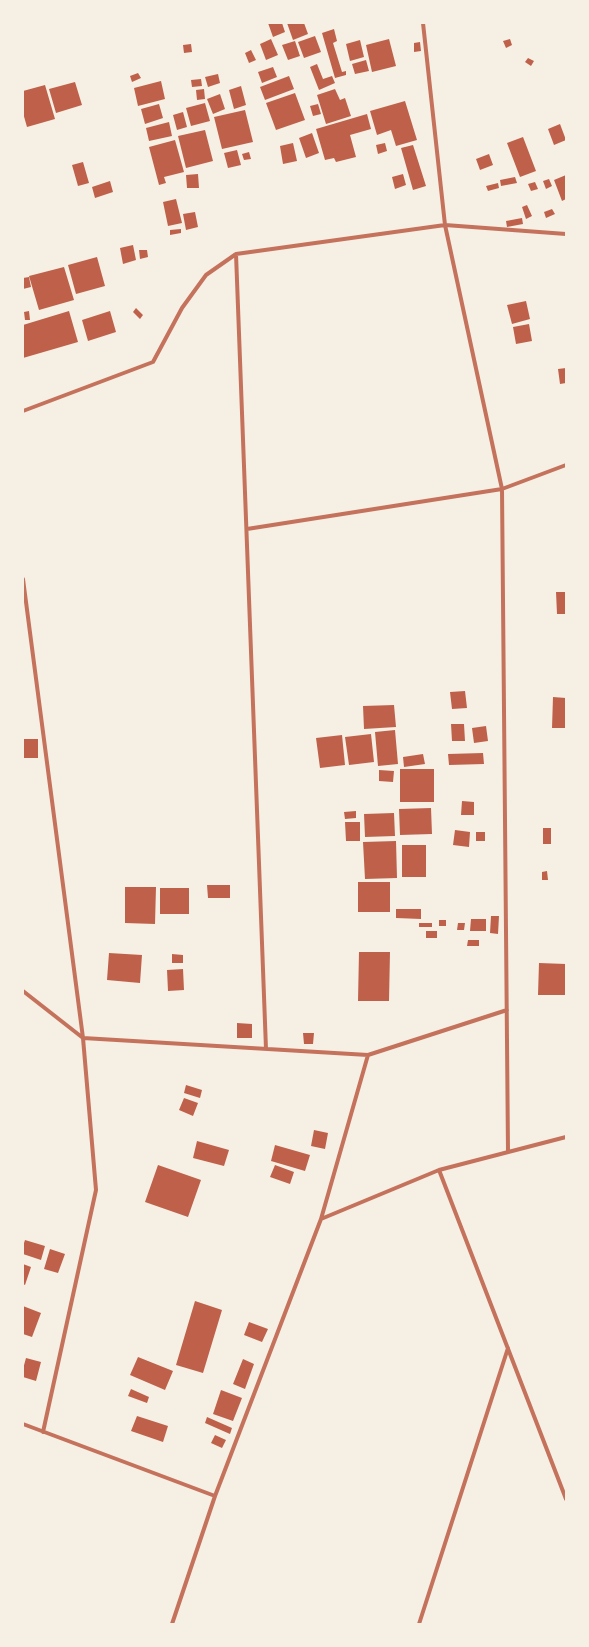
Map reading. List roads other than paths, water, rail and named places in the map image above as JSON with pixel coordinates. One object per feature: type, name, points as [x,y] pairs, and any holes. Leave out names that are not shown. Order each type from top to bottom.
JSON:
[{"type":"street","points":[[423,23],[445,225],[502,489],[508,1152]]},
{"type":"street","points":[[23,411],[152,362],[182,308],[206,275],[236,254],[445,225],[566,234]]},
{"type":"street","points":[[236,254],[266,1049]]},
{"type":"street","points":[[247,529],[502,489],[566,465]]},
{"type":"street","points":[[23,579],[83,1038],[96,1190],[43,1432]]},
{"type":"street","points":[[23,991],[83,1038],[368,1055],[507,1010]]},
{"type":"street","points":[[172,1624],[215,1496],[321,1219],[368,1055]]},
{"type":"street","points":[[321,1219],[439,1170],[566,1137]]},
{"type":"street","points":[[439,1170],[566,1499]]},
{"type":"street","points":[[419,1624],[508,1348]]},
{"type":"street","points":[[23,1424],[215,1496]]}]
